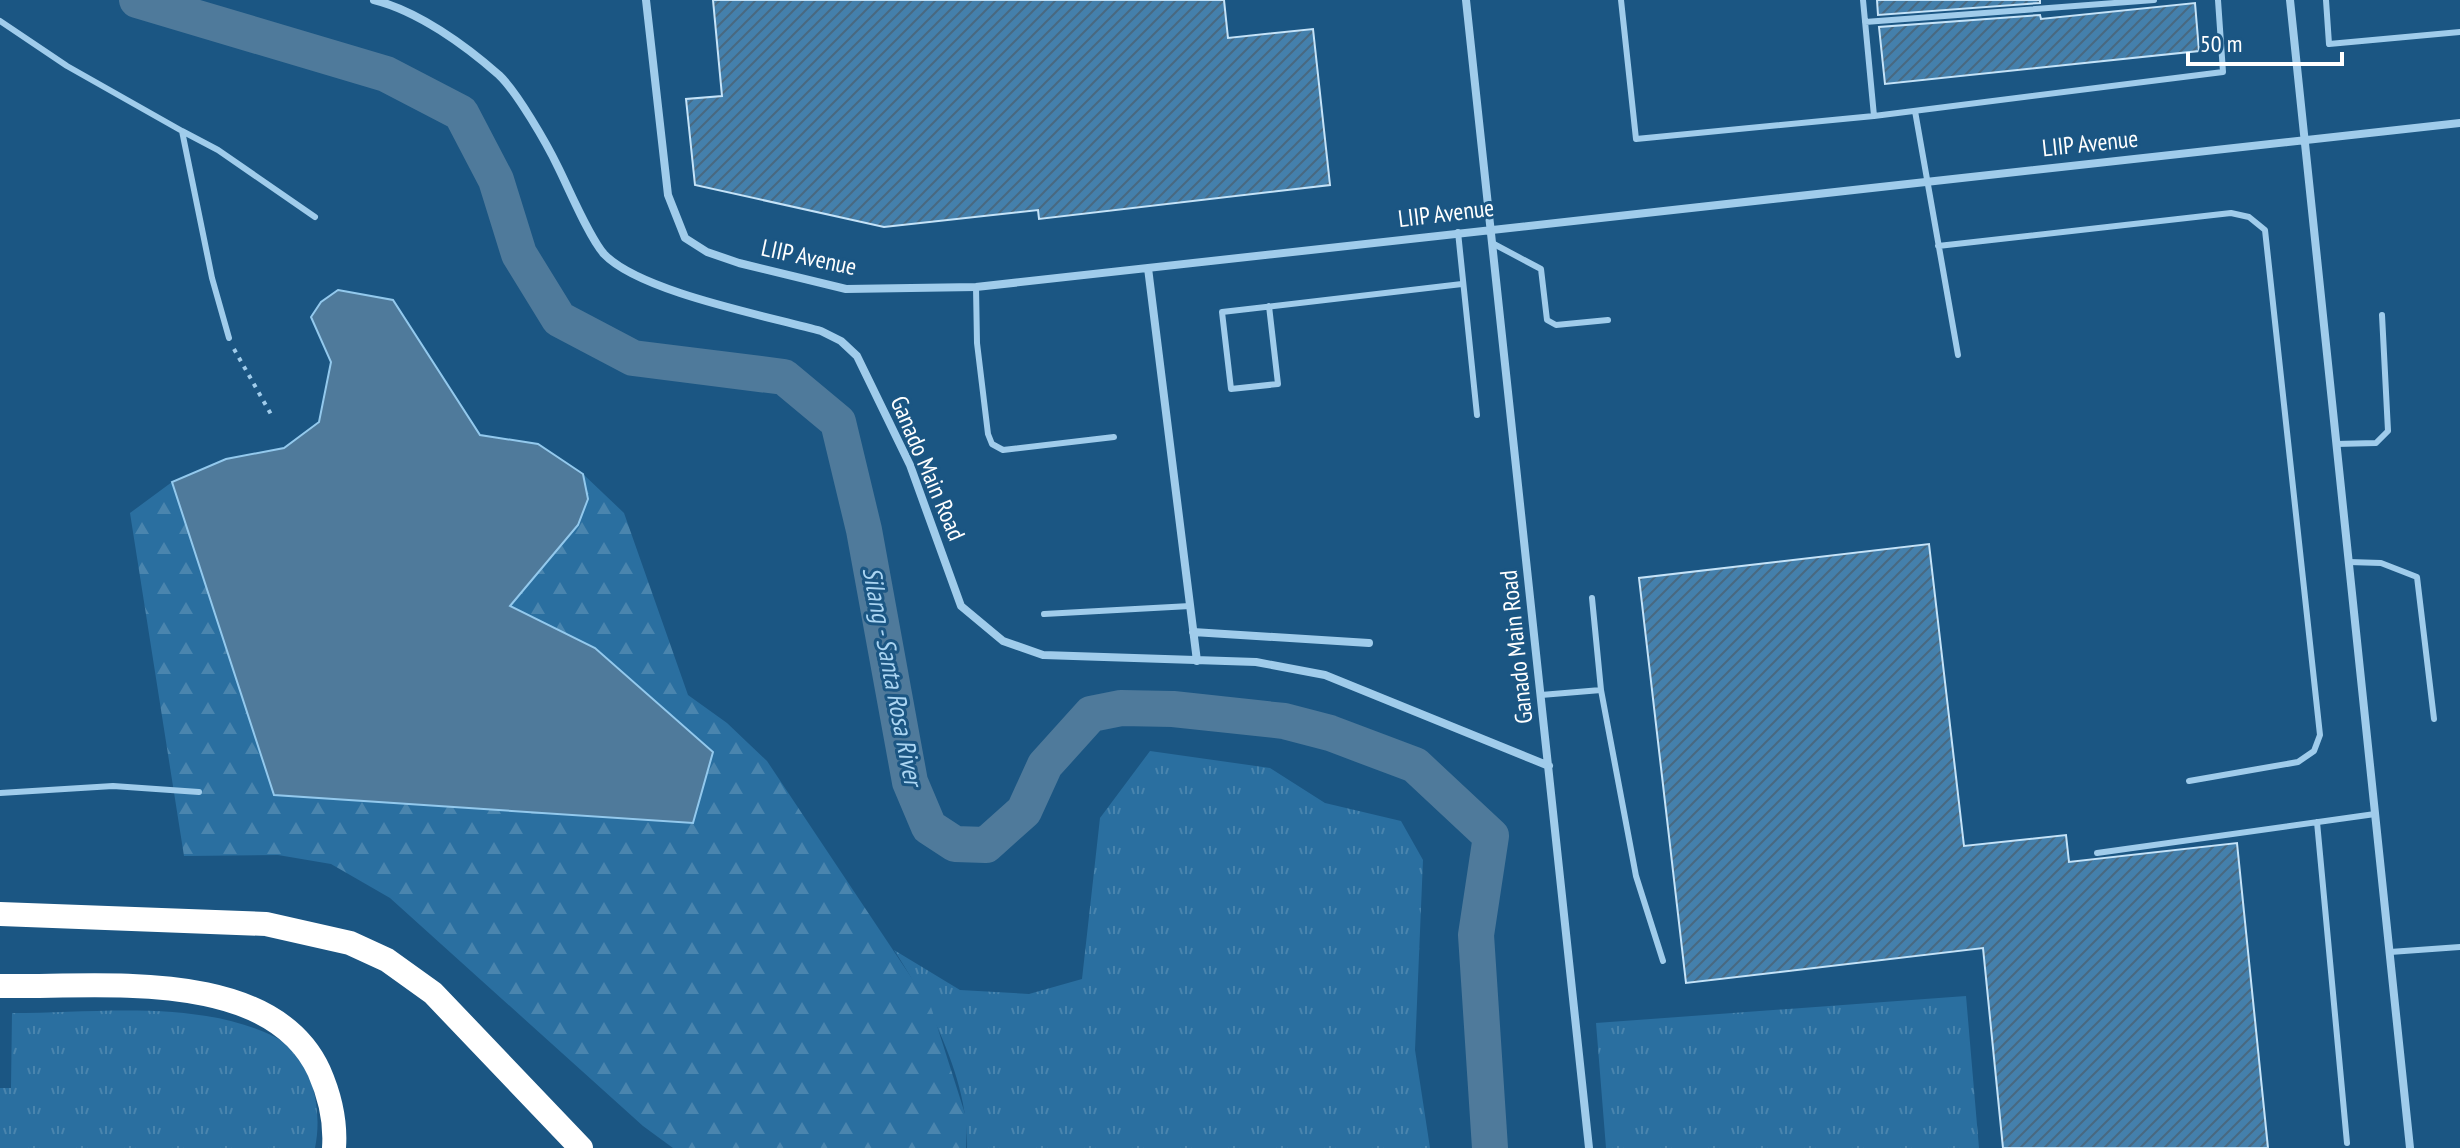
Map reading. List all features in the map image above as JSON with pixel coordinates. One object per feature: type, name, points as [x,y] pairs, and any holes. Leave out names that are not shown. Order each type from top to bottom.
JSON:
[{"type":"highway","points":[[0,914],[266,924],[350,943],[387,960],[433,993],[581,1148]]},
{"type":"highway","points":[[0,986],[165,989],[227,997],[250,1006],[289,1030],[316,1065],[328,1091],[334,1148]]},
{"type":"street","name":"Ganado Main Road","points":[[374,0],[390,4],[442,33],[501,77],[551,152],[603,253],[628,271],[657,284],[821,331],[841,341],[857,356],[910,465],[961,606],[1003,641],[1043,655],[1256,662],[1325,675],[1549,766]]},
{"type":"street","name":"LIIP Avenue","points":[[646,0],[668,195],[685,238],[707,252],[739,263],[846,289],[976,287],[2460,123]]},
{"type":"street","name":"Ganado Main Road","points":[[1466,0],[1589,1148]]},
{"type":"street","points":[[2290,0],[2410,1148]]},
{"type":"street","points":[[1148,268],[1197,661]]},
{"type":"street","points":[[1193,632],[1369,643]]},
{"type":"lane","points":[[1621,0],[1636,139],[1874,116],[2223,72],[2218,0]]},
{"type":"lane","points":[[1863,0],[1874,116]]},
{"type":"lane","points":[[1865,22],[2154,0]]},
{"type":"lane","points":[[2326,0],[2329,44],[2460,32]]},
{"type":"lane","points":[[0,21],[67,66],[218,150],[315,217]]},
{"type":"lane","points":[[1915,111],[1958,355]]},
{"type":"lane","points":[[182,131],[212,278],[229,338]]},
{"type":"lane","points":[[1938,246],[2231,213],[2249,217],[2265,230],[2320,735],[2314,751],[2298,762],[2189,781]]},
{"type":"lane","points":[[1458,232],[1477,415]]},
{"type":"lane","points":[[1492,243],[1541,269],[1547,320],[1556,325],[1608,320]]},
{"type":"lane","points":[[1269,306],[1278,384],[1231,389],[1222,312],[1269,306],[1462,284]]},
{"type":"lane","points":[[976,287],[977,343],[988,434],[992,444],[1003,450],[1114,437]]},
{"type":"lane","points":[[2336,444],[2376,443],[2388,431],[2382,315]]},
{"type":"lane","points":[[2349,562],[2381,563],[2417,577],[2434,719]]},
{"type":"lane","points":[[1592,598],[1601,690],[1636,876],[1663,961]]},
{"type":"lane","points":[[1044,614],[1190,606]]},
{"type":"lane","points":[[1541,695],[1601,690]]},
{"type":"lane","points":[[0,793],[113,786],[199,792]]},
{"type":"lane","points":[[2097,853],[2375,814]]},
{"type":"lane","points":[[2317,822],[2347,1143]]},
{"type":"lane","points":[[2390,952],[2460,947]]},
{"type":"path","points":[[229,338],[243,370],[272,416]]},
{"type":"green space","points":[[583,474],[624,513],[688,695],[727,723],[767,761],[931,1007],[967,1120],[966,1148],[673,1148],[643,1126],[390,898],[331,864],[278,855],[184,856],[130,513],[172,482],[274,795],[595,648],[509,606],[578,525],[588,499]]},
{"type":"green space","points":[[1150,751],[1270,768],[1325,803],[1401,821],[1423,860],[1415,1050],[1430,1148],[967,1148],[962,1097],[945,1044],[894,950],[960,990],[1029,994],[1082,979],[1100,818]]},
{"type":"green space","points":[[1966,996],[1979,1148],[1606,1148],[1596,1023]]},
{"type":"green space","points":[[178,1012],[243,1024],[273,1036],[298,1056],[312,1085],[317,1117],[315,1148],[0,1148],[0,1088],[11,1088],[12,1013]]},
{"type":"shaded area","points":[[338,290],[393,300],[480,435],[538,444],[583,474],[588,499],[578,525],[510,606],[595,648],[713,752],[693,823],[274,795],[172,482],[226,459],[284,448],[319,422],[331,362],[311,317],[321,302]]},
{"type":"building","points":[[713,0],[1224,0],[1228,38],[1313,29],[1330,185],[1039,219],[1038,210],[884,227],[695,185],[686,99],[722,96]]},
{"type":"building","points":[[1877,0],[2040,0],[2040,3],[1878,15]]},
{"type":"building","points":[[2195,3],[2199,51],[1885,84],[1879,27],[2040,15],[2041,19]]},
{"type":"building","points":[[1929,544],[1964,846],[2066,835],[2069,862],[2237,843],[2268,1148],[2003,1148],[1983,948],[1686,983],[1639,578]]},
{"type":"waterway","name":"Silang - Santa Rosa River","points":[[137,0],[386,74],[461,113],[496,180],[519,254],[559,319],[633,358],[784,377],[838,422],[864,530],[910,782],[929,827],[955,844],[986,845],[1024,811],[1045,765],[1091,714],[1121,708],[1173,709],[1284,721],[1330,733],[1415,765],[1491,836],[1476,935],[1490,1148]]}]
